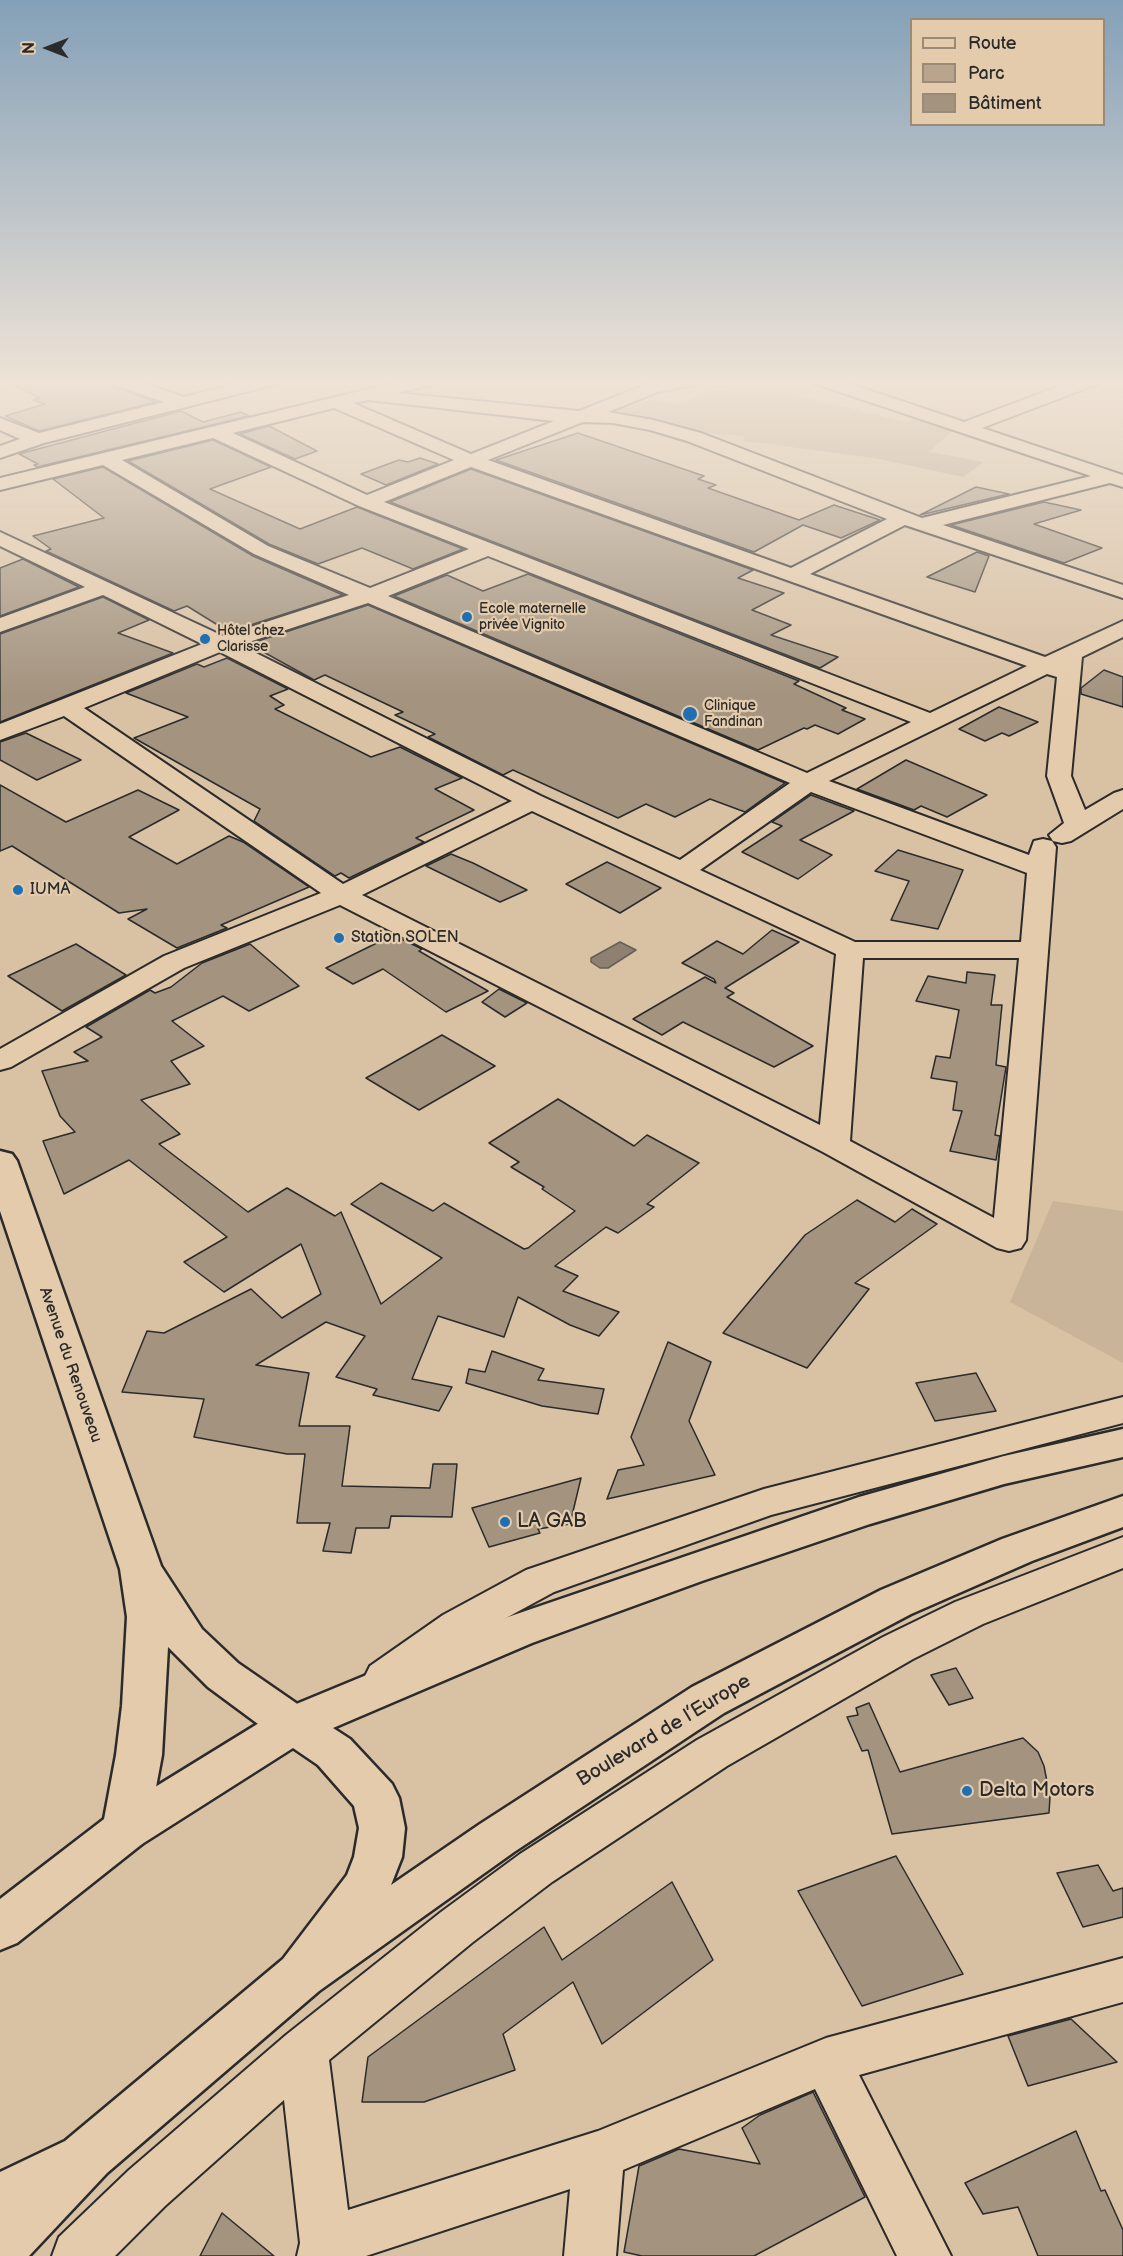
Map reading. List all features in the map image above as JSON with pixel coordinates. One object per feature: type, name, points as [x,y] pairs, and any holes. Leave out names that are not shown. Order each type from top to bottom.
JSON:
[{"type":"main road","name":"Avenue du Renouveau","points":[[0,1161],[141,1569],[148,1617],[144,1706],[140,1755],[125,1830]]},
{"type":"main road","points":[[0,1928],[125,1830],[293,1725],[517,1631],[848,1516],[1004,1470],[1123,1443]]},
{"type":"main road","name":"Boulevard de l’Europe","points":[[301,1975],[497,1838],[708,1700],[896,1602],[1017,1550],[1123,1511]]},
{"type":"main road","name":"Avenue du Renouveau","points":[[141,1569],[186,1641],[224,1675],[334,1752],[376,1798],[382,1828],[378,1857],[368,1886],[301,1975]]},
{"type":"main road","points":[[0,2247],[88,2155],[301,1975]]},
{"type":"main road","points":[[0,2201],[88,2155]]},
{"type":"street","points":[[150,484],[261,550],[372,595],[808,782],[1035,859]]},
{"type":"street","points":[[328,484],[366,502],[932,722]]},
{"type":"street","points":[[366,502],[412,484]]},
{"type":"street","points":[[539,484],[795,574],[1046,666]]},
{"type":"street","points":[[817,484],[912,521],[1123,592]]},
{"type":"street","points":[[795,574],[912,521],[1074,484]]},
{"type":"street","points":[[0,538],[221,644],[532,801],[850,950],[1033,950]]},
{"type":"street","points":[[0,733],[221,644],[372,595],[488,549]]},
{"type":"street","points":[[0,625],[102,588]]},
{"type":"street","points":[[680,872],[808,782],[1046,666],[1071,664],[1123,628]]},
{"type":"street","points":[[1071,664],[1059,776],[1078,825]]},
{"type":"street","points":[[67,707],[341,895],[834,1145],[1009,1240],[1033,950],[1035,859]]},
{"type":"street","points":[[1035,859],[1078,825],[1123,798]]},
{"type":"street","points":[[0,1061],[174,962],[341,895],[532,801]]},
{"type":"street","points":[[834,1145],[850,950]]},
{"type":"street","points":[[360,1697],[457,1626],[540,1581],[764,1503],[1123,1410]]},
{"type":"street","points":[[78,2256],[147,2187],[303,2050],[457,1927],[536,1868],[712,1753],[898,1648],[969,1613],[1123,1552]]},
{"type":"street","points":[[303,2050],[325,2250],[599,2155],[826,2061],[1123,1980]]},
{"type":"street","points":[[826,2061],[925,2256]]},
{"type":"street","points":[[590,2256],[599,2155]]},
{"type":"shaded area","points":[[620,942],[636,950],[608,968],[600,968],[591,962],[591,958]]},
{"type":"shaded area","points":[[1053,1201],[1123,1211],[1123,1363],[1010,1302]]},
{"type":"building","points":[[60,484],[132,484],[253,556],[343,595],[229,632],[187,606],[174,611],[46,551],[51,549],[33,536],[104,518]]},
{"type":"building","points":[[168,484],[223,484],[210,489],[300,529],[357,507],[463,549],[413,569],[362,548],[318,564],[269,544]]},
{"type":"building","points":[[433,484],[514,484],[753,570],[738,578],[784,593],[752,610],[791,625],[771,635],[838,657],[820,668],[390,502]]},
{"type":"building","points":[[564,484],[714,484],[716,485],[708,488],[799,520],[834,505],[880,520],[841,538],[803,525],[754,552]]},
{"type":"building","points":[[976,487],[1009,494],[920,515]]},
{"type":"building","points":[[1044,502],[1081,510],[1034,524],[1102,548],[1064,563],[951,525]]},
{"type":"building","points":[[977,552],[989,556],[975,592],[927,577]]},
{"type":"building","points":[[23,559],[79,587],[0,616],[0,568]]},
{"type":"building","points":[[528,574],[799,681],[794,684],[846,708],[842,710],[865,719],[838,734],[815,725],[804,728],[758,750],[394,596],[447,575],[483,591]]},
{"type":"building","points":[[103,597],[149,620],[118,633],[173,653],[0,722],[0,634]]},
{"type":"building","points":[[368,605],[785,783],[745,812],[710,799],[675,817],[646,804],[618,818],[513,770],[503,775],[428,737],[435,734],[395,715],[403,712],[325,675],[314,680],[249,644]]},
{"type":"building","points":[[227,658],[288,689],[270,696],[284,705],[275,709],[371,757],[400,747],[462,778],[435,789],[474,810],[416,838],[424,842],[349,878],[341,873],[335,876],[254,821],[260,809],[134,738],[188,717],[126,693],[197,664],[204,667]]},
{"type":"building","points":[[1104,670],[1123,677],[1123,707],[1081,694],[1081,688]]},
{"type":"building","points":[[999,707],[1038,722],[1009,736],[1002,733],[985,741],[959,729]]},
{"type":"building","points":[[26,733],[81,760],[37,780],[0,760],[0,742]]},
{"type":"building","points":[[906,760],[987,795],[947,817],[921,806],[914,810],[857,789]]},
{"type":"building","points":[[0,785],[66,822],[138,790],[179,810],[129,837],[177,864],[229,836],[243,842],[309,887],[221,925],[227,928],[177,948],[128,919],[147,909],[119,913],[12,846],[0,851]]},
{"type":"building","points":[[811,795],[854,811],[800,840],[832,855],[798,879],[742,852],[782,826],[772,822]]},
{"type":"building","points":[[898,850],[963,870],[938,929],[891,920],[909,881],[875,871]]},
{"type":"building","points":[[451,854],[527,890],[500,902],[426,866]]},
{"type":"building","points":[[607,862],[661,888],[620,913],[566,884]]},
{"type":"building","points":[[772,930],[799,942],[725,988],[734,993],[727,997],[813,1046],[774,1067],[683,1022],[662,1035],[633,1019],[705,977],[716,983],[714,979],[682,963],[717,941],[743,954]]},
{"type":"building","points":[[393,935],[422,949],[419,951],[488,991],[446,1012],[383,969],[353,984],[326,968]]},
{"type":"building","points":[[76,944],[126,975],[62,1011],[8,976]]},
{"type":"building","points":[[250,944],[299,986],[249,1011],[223,996],[172,1021],[204,1046],[171,1061],[190,1084],[141,1100],[180,1134],[159,1144],[248,1212],[287,1188],[335,1216],[341,1212],[381,1304],[442,1258],[351,1204],[381,1183],[433,1211],[444,1203],[524,1249],[528,1248],[575,1211],[542,1189],[544,1187],[511,1167],[519,1162],[489,1143],[558,1099],[634,1146],[647,1135],[699,1163],[647,1204],[654,1207],[618,1233],[606,1227],[555,1266],[578,1276],[563,1291],[619,1312],[599,1336],[570,1325],[518,1297],[504,1337],[438,1316],[412,1379],[452,1387],[439,1411],[373,1395],[377,1389],[336,1377],[365,1336],[326,1322],[256,1365],[309,1373],[299,1426],[350,1426],[342,1486],[430,1488],[433,1464],[457,1464],[452,1517],[391,1516],[389,1528],[356,1528],[351,1553],[323,1551],[330,1523],[297,1523],[305,1454],[287,1454],[194,1437],[204,1399],[122,1392],[147,1331],[164,1333],[251,1289],[282,1318],[321,1294],[301,1244],[224,1292],[184,1262],[227,1237],[129,1160],[64,1194],[43,1141],[75,1132],[60,1116],[42,1071],[88,1061],[74,1052],[102,1037],[86,1027],[150,990],[155,993],[171,987],[202,963]]},
{"type":"building","points":[[967,972],[995,975],[991,1005],[1002,1005],[996,1065],[1006,1067],[995,1135],[1000,1136],[996,1160],[950,1151],[962,1111],[953,1110],[957,1082],[931,1078],[936,1056],[950,1058],[959,1010],[916,1001],[928,976],[966,983]]},
{"type":"building","points":[[499,989],[527,1003],[505,1017],[482,1002]]},
{"type":"building","points":[[442,1035],[495,1066],[419,1110],[366,1078]]},
{"type":"building","points":[[857,1200],[895,1222],[912,1209],[937,1224],[855,1283],[869,1289],[807,1368],[723,1333],[805,1235]]},
{"type":"building","points":[[668,1342],[711,1362],[689,1421],[715,1475],[607,1499],[618,1470],[644,1465],[631,1437]]},
{"type":"building","points":[[492,1351],[544,1369],[538,1380],[604,1389],[598,1414],[542,1406],[466,1383],[469,1369],[485,1372]]},
{"type":"building","points":[[976,1373],[996,1411],[935,1421],[916,1383]]},
{"type":"building","points":[[581,1478],[570,1524],[538,1529],[540,1533],[489,1547],[472,1508]]},
{"type":"building","points":[[956,1668],[973,1698],[949,1705],[931,1675]]},
{"type":"building","points":[[869,1703],[900,1772],[1023,1738],[1038,1752],[1044,1766],[1050,1797],[1049,1813],[892,1834],[868,1750],[862,1751],[847,1717],[858,1715],[856,1708]]},
{"type":"building","points":[[896,1856],[963,1974],[862,2006],[798,1891]]},
{"type":"building","points":[[1098,1865],[1113,1891],[1123,1888],[1123,1917],[1083,1927],[1057,1873]]},
{"type":"building","points":[[672,1882],[713,1960],[602,2044],[573,1982],[503,2034],[515,2070],[424,2102],[362,2102],[368,2057],[544,1927],[562,1960]]},
{"type":"building","points":[[1071,2019],[1117,2062],[1028,2086],[1008,2036]]},
{"type":"building","points":[[813,2092],[865,2197],[754,2256],[642,2256],[624,2252],[639,2166],[679,2149],[760,2164],[742,2128],[760,2115]]},
{"type":"building","points":[[1076,2131],[1101,2191],[1105,2190],[1123,2230],[1123,2256],[1038,2256],[1018,2207],[983,2214],[965,2183]]},
{"type":"building","points":[[222,2213],[274,2256],[200,2256]]},
{"type":"place","name":"Ecole maternelle privée Vignito","points":[[467,617]]},
{"type":"place","name":"Hôtel chez Clarisse","points":[[205,639]]},
{"type":"place","name":"Clinique Fandinan","points":[[690,714]]},
{"type":"place","name":"IUMA","points":[[18,890]]},
{"type":"place","name":"Station SOLEN","points":[[339,938]]},
{"type":"place","name":"LA GAB","points":[[505,1522]]},
{"type":"place","name":"Delta Motors","points":[[967,1791]]}]
